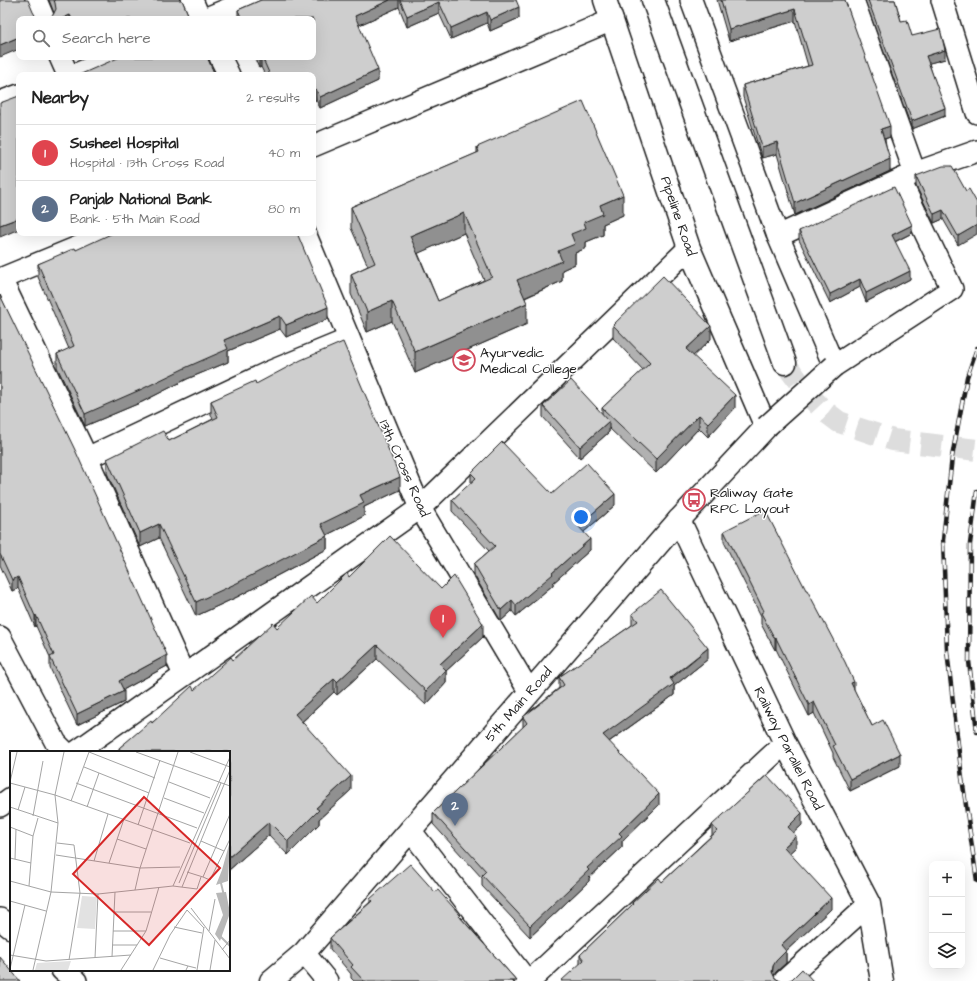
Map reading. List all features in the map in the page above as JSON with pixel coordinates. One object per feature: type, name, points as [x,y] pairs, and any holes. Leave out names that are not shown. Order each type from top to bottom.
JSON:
[{"type":"main road","points":[[653,0],[785,363]]},
{"type":"main road","name":"Pipeline Road","points":[[608,10],[689,248],[766,427]]},
{"type":"main road","name":"5th Main Road","points":[[271,981],[304,953],[529,691],[679,520],[766,427]]},
{"type":"main road","name":"Railway Parallel Road","points":[[679,520],[785,743],[869,904],[882,981]]},
{"type":"street","points":[[36,0],[43,16]]},
{"type":"street","points":[[192,0],[199,16]]},
{"type":"street","points":[[211,16],[250,0]]},
{"type":"street","points":[[691,0],[778,236],[834,366]]},
{"type":"street","points":[[766,427],[834,366],[952,288],[907,176],[853,0]]},
{"type":"street","points":[[942,0],[977,113]]},
{"type":"street","points":[[316,145],[608,10]]},
{"type":"street","points":[[61,60],[67,72]]},
{"type":"street","points":[[81,72],[109,60]]},
{"type":"street","points":[[222,60],[228,72]]},
{"type":"street","points":[[0,102],[16,96]]},
{"type":"street","points":[[778,236],[907,176],[977,151]]},
{"type":"street","points":[[105,236],[0,279],[87,458],[184,675]]},
{"type":"street","name":"13th Cross Road","points":[[306,236],[420,508],[529,691]]},
{"type":"street","points":[[77,751],[420,508],[689,248]]},
{"type":"street","points":[[87,458],[269,372],[350,339]]},
{"type":"street","points":[[0,637],[56,743],[64,751]]},
{"type":"street","points":[[530,981],[785,743]]},
{"type":"street","points":[[0,806],[10,799]]},
{"type":"street","points":[[410,830],[527,981]]},
{"type":"street","points":[[784,981],[869,904]]},
{"type":"street","points":[[0,919],[10,927]]},
{"type":"street","points":[[304,953],[327,981]]},
{"type":"street","points":[[63,971],[76,981]]},
{"type":"building","points":[[0,0],[28,0],[35,16],[16,16],[16,38],[0,45]]},
{"type":"building","points":[[54,0],[182,0],[189,16],[52,16],[56,9]]},
{"type":"building","points":[[261,0],[390,0],[355,16],[378,70],[320,97],[316,89],[316,72],[269,72],[263,60],[316,60],[316,16],[241,16],[238,10]]},
{"type":"building","points":[[400,0],[516,0],[519,7],[490,20],[487,12],[451,28],[439,2],[407,16]]},
{"type":"building","points":[[721,0],[845,0],[890,126],[881,129],[890,159],[795,203],[777,142],[762,147],[743,85],[812,65],[795,9],[729,29]]},
{"type":"building","points":[[868,0],[895,0],[901,21],[907,20],[912,36],[940,29],[945,50],[926,56],[945,108],[912,121]]},
{"type":"building","points":[[113,60],[208,60],[214,72],[86,72]]},
{"type":"building","points":[[16,97],[16,219],[0,225],[0,103]]},
{"type":"building","points":[[583,101],[623,195],[600,205],[603,214],[584,222],[586,228],[571,234],[575,244],[558,251],[562,261],[517,280],[527,303],[415,352],[392,301],[367,312],[351,274],[375,263],[351,207],[479,152],[477,147]],"holes":[[[464,213],[492,277],[438,301],[410,236]]]},
{"type":"building","points":[[943,166],[952,166],[966,191],[969,189],[977,203],[977,225],[958,236],[943,210],[934,214],[916,176]]},
{"type":"building","points":[[894,187],[912,225],[892,235],[910,271],[866,293],[860,279],[830,294],[799,231]]},
{"type":"building","points":[[106,236],[298,236],[328,307],[286,325],[280,316],[224,340],[228,349],[85,414],[57,354],[74,346],[38,264],[75,248],[76,250]]},
{"type":"building","points":[[663,276],[711,326],[686,349],[735,395],[708,423],[699,415],[656,459],[602,408],[650,363],[613,325]]},
{"type":"building","points":[[0,295],[76,452],[167,655],[119,681],[124,691],[77,714],[50,657],[54,655],[18,577],[12,580],[0,554]]},
{"type":"building","points":[[343,342],[400,477],[360,495],[364,503],[321,524],[327,536],[237,583],[196,602],[159,524],[140,533],[107,459],[163,431],[169,441],[218,417],[211,401],[255,381],[256,384],[301,360]]},
{"type":"building","points":[[571,380],[609,421],[580,447],[543,406]]},
{"type":"building","points":[[502,442],[552,494],[587,463],[615,494],[578,526],[590,539],[552,573],[553,574],[516,605],[512,600],[501,610],[474,564],[495,546],[452,500],[476,478],[471,473]]},
{"type":"building","points":[[765,510],[845,662],[854,682],[851,683],[872,726],[883,720],[900,754],[850,779],[833,746],[835,745],[814,702],[809,705],[776,638],[775,639],[761,613],[764,611],[724,531]]},
{"type":"building","points":[[390,536],[441,589],[454,576],[483,624],[440,664],[446,670],[426,691],[377,645],[337,682],[334,679],[295,714],[351,776],[316,808],[319,810],[288,841],[269,822],[230,856],[230,751],[121,751],[119,748],[151,721],[152,723],[192,686],[194,690],[231,657],[233,660],[273,623],[277,628],[311,596],[317,603],[347,573],[349,577]]},
{"type":"building","points":[[661,590],[708,648],[670,678],[674,684],[603,735],[659,794],[619,833],[622,836],[587,868],[589,870],[530,926],[482,875],[486,871],[433,813],[527,723],[523,717],[564,685],[559,677],[638,621],[632,614]]},
{"type":"building","points":[[767,775],[802,813],[788,827],[796,836],[784,847],[831,898],[781,945],[786,951],[776,961],[772,972],[775,978],[780,981],[561,981],[584,960],[580,955],[633,904],[632,903],[659,878],[662,882],[717,831],[712,825]]},
{"type":"building","points":[[410,864],[435,892],[438,890],[517,981],[364,981],[351,967],[353,965],[330,938],[372,901],[370,899]]},
{"type":"building","points":[[0,957],[10,971],[20,981],[0,981]]},
{"type":"building","points":[[802,969],[813,981],[787,981],[792,979]]},
{"type":"tunnel","points":[[785,363],[807,393],[822,409],[839,422],[893,440],[977,450]]},
{"type":"railway","points":[[977,348],[967,377],[952,457],[943,540],[947,651],[962,778],[977,881]]},
{"type":"railway","points":[[977,491],[970,544],[969,661],[977,732]]},
{"type":"place","name":"Ayurvedic Medical College","points":[[464,360]]},
{"type":"place","name":"Raliway Gate RPC Layout","points":[[694,500]]},
{"type":"place","name":"Susheel Hospital","points":[[443,638]]},
{"type":"place","name":"Panjab National Bank","points":[[455,826]]}]
